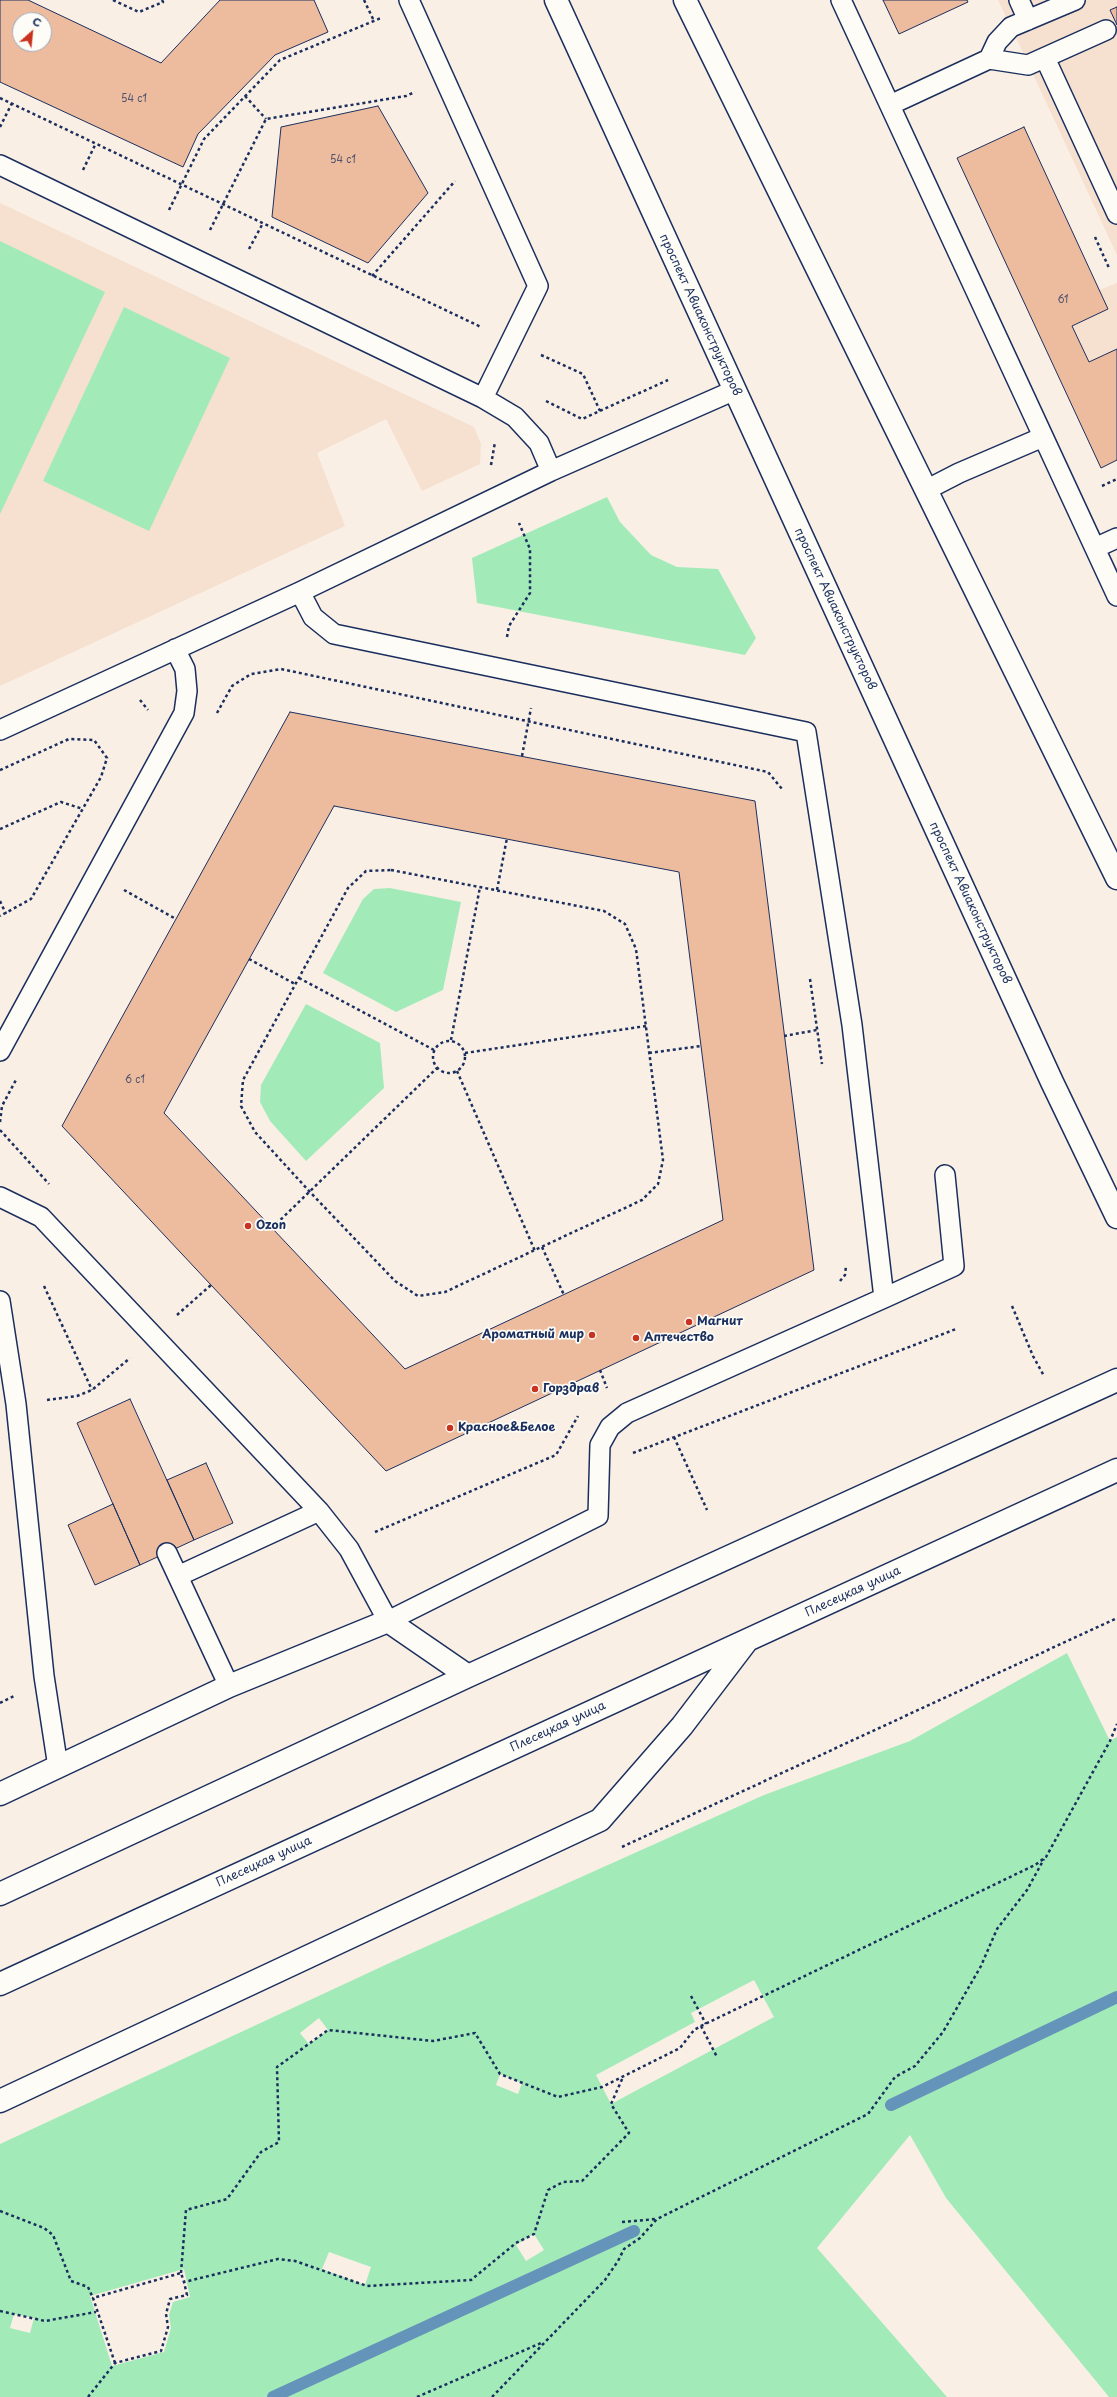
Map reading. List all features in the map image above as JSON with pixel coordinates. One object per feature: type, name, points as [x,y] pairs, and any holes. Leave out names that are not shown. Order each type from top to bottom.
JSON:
[{"type":"street","name":"проспект Авиаконструкторов","points":[[556,0],[1049,1075],[1117,1217]]},
{"type":"street","points":[[685,0],[1117,878]]},
{"type":"street","points":[[0,1894],[468,1676],[1117,1380]]},
{"type":"street","name":"Плесецкая улица","points":[[0,1984],[1117,1470]]},
{"type":"street","points":[[0,1794],[229,1686],[388,1621],[468,1676]]},
{"type":"street","points":[[0,2101],[600,1820],[682,1726],[747,1640]]},
{"type":"lane","points":[[842,0],[1117,596]]},
{"type":"lane","points":[[1019,0],[1028,20]]},
{"type":"lane","points":[[989,60],[997,42],[1011,27],[1075,0]]},
{"type":"lane","points":[[410,3],[538,286],[483,398]]},
{"type":"lane","points":[[890,105],[989,60],[1028,65],[1106,30]]},
{"type":"lane","points":[[1045,58],[1117,214]]},
{"type":"lane","points":[[0,165],[483,398],[515,417],[539,443],[551,471]]},
{"type":"lane","points":[[0,730],[300,592],[551,471],[735,390]]},
{"type":"lane","points":[[926,490],[959,473],[1043,437]]},
{"type":"lane","points":[[1095,548],[1117,538]]},
{"type":"lane","points":[[300,592],[313,617],[334,634],[806,732],[852,1025],[884,1298]]},
{"type":"lane","points":[[0,1051],[184,713],[188,691],[185,669],[175,649]]},
{"type":"lane","points":[[0,1197],[41,1217],[319,1512],[349,1549],[388,1621],[598,1516],[600,1445],[610,1427],[627,1413],[954,1266],[945,1175]]},
{"type":"lane","points":[[0,1301],[16,1404],[44,1676],[58,1767]]},
{"type":"lane","points":[[178,1576],[319,1512]]},
{"type":"lane","points":[[167,1553],[229,1686]]},
{"type":"path","points":[[113,0],[140,12],[163,2],[162,0]]},
{"type":"path","points":[[364,0],[374,21]]},
{"type":"path","points":[[167,213],[204,139],[280,60],[374,21],[410,3]]},
{"type":"path","points":[[266,119],[406,96],[445,80]]},
{"type":"path","points":[[245,96],[266,119]]},
{"type":"path","points":[[0,98],[372,276],[583,374],[600,411]]},
{"type":"path","points":[[0,127],[12,103]]},
{"type":"path","points":[[209,233],[266,119]]},
{"type":"path","points":[[81,174],[96,143]]},
{"type":"path","points":[[372,276],[457,179]]},
{"type":"path","points":[[248,251],[263,223]]},
{"type":"path","points":[[1092,232],[1109,268]]},
{"type":"path","points":[[491,468],[495,438]]},
{"type":"path","points":[[501,668],[509,626],[530,593],[530,549],[518,520]]},
{"type":"path","points":[[232,686],[251,674],[281,669],[529,720],[768,772],[785,793]]},
{"type":"path","points":[[121,674],[152,716]]},
{"type":"path","points":[[522,756],[537,676]]},
{"type":"path","points":[[0,770],[69,739],[94,740],[107,758],[101,777],[31,899],[0,916]]},
{"type":"path","points":[[0,830],[61,802],[84,808]]},
{"type":"path","points":[[497,890],[507,838]]},
{"type":"path","points":[[391,870],[480,887],[604,911],[625,924],[636,949],[663,1160],[658,1184],[642,1200],[445,1292],[418,1296],[395,1281],[255,1132],[241,1106],[243,1080],[348,888],[366,871],[391,870]]},
{"type":"path","points":[[96,874],[176,919]]},
{"type":"path","points":[[451,1040],[480,887]]},
{"type":"path","points":[[0,901],[6,914]]},
{"type":"path","points":[[249,959],[295,984]]},
{"type":"path","points":[[810,975],[823,1069]]},
{"type":"path","points":[[299,978],[434,1050]]},
{"type":"path","points":[[465,1053],[646,1026]]},
{"type":"path","points":[[451,1040],[460,1044],[465,1053],[464,1063],[457,1071],[447,1073],[438,1068],[433,1060],[434,1050],[441,1042],[451,1040]]},
{"type":"path","points":[[649,1053],[701,1046]]},
{"type":"path","points":[[272,1228],[438,1068]]},
{"type":"path","points":[[457,1071],[535,1251]]},
{"type":"path","points":[[0,1130],[52,1187]]},
{"type":"path","points":[[542,1247],[564,1295]]},
{"type":"path","points":[[835,1287],[845,1275],[847,1262]]},
{"type":"path","points":[[16,1404],[77,1396],[92,1390],[211,1285]]},
{"type":"path","points":[[44,1286],[92,1390]]},
{"type":"path","points":[[1012,1306],[1033,1356],[1046,1380]]},
{"type":"path","points":[[632,1453],[956,1329]]},
{"type":"path","points":[[600,1370],[608,1390],[615,1387]]},
{"type":"path","points":[[370,1534],[556,1455],[574,1419],[580,1414]]},
{"type":"path","points":[[674,1437],[707,1510]]},
{"type":"path","points":[[622,2222],[656,2219],[868,2114],[895,2077],[915,2066],[943,2032],[981,1966],[997,1929],[1027,1890],[1110,1741],[1117,1724]]},
{"type":"path","points":[[88,2397],[115,2363],[161,2351],[168,2327],[166,2314],[170,2299],[187,2295],[182,2273],[186,2210],[227,2199],[262,2152],[279,2142],[276,2067],[328,2030],[433,2041],[475,2033],[500,2074],[558,2097],[602,2087],[680,2048],[694,2030],[701,2026],[1035,1865],[1046,1857]]},
{"type":"path","points":[[691,1996],[706,2024]]},
{"type":"path","points":[[701,2026],[717,2057]]},
{"type":"path","points":[[184,2282],[278,2259],[296,2261],[367,2286],[471,2280],[516,2243],[534,2234],[548,2190],[563,2182],[582,2181],[628,2133],[611,2104],[623,2076]]},
{"type":"path","points":[[0,2211],[44,2228],[53,2235],[71,2281],[88,2287],[115,2363]]},
{"type":"path","points":[[492,2397],[605,2280],[624,2249],[640,2238],[656,2219]]},
{"type":"path","points":[[93,2298],[182,2273]]},
{"type":"path","points":[[0,2311],[45,2321],[96,2312]]},
{"type":"path","points":[[417,2397],[480,2371],[514,2353],[544,2342]]},
{"type":"shaded area","points":[[998,0],[1117,0],[1117,255],[1019,44]]},
{"type":"shaded area","points":[[0,203],[474,427],[481,444],[480,464],[422,491],[386,419],[317,453],[345,526],[0,686]]},
{"type":"shaded area","points":[[1117,283],[1117,349],[1089,362],[1072,326],[1108,309],[1099,290]]},
{"type":"green space","points":[[0,241],[105,292],[0,514]]},
{"type":"green space","points":[[124,307],[230,358],[149,531],[43,481]]},
{"type":"green space","points":[[607,497],[620,522],[651,555],[677,567],[718,569],[756,638],[745,655],[477,603],[472,558]]},
{"type":"green space","points":[[390,888],[461,902],[443,990],[396,1012],[323,973],[363,899],[374,889]]},
{"type":"green space","points":[[306,1004],[380,1043],[384,1088],[306,1161],[270,1121],[260,1102],[261,1085]]},
{"type":"green space","points":[[1067,1653],[1110,1741],[1117,1737],[1117,2397],[1109,2397],[946,2198],[910,2135],[817,2248],[947,2397],[0,2397],[0,2144],[396,1960],[764,1795],[910,1741]],"holes":[[[754,1980],[774,2017],[611,2104],[596,2075],[695,2022],[691,2013]],[[319,2018],[328,2030],[309,2044],[300,2033]],[[500,2074],[522,2083],[518,2094],[496,2085]],[[534,2234],[544,2250],[526,2261],[516,2245]],[[329,2252],[371,2267],[365,2285],[322,2269]],[[184,2269],[190,2297],[173,2302],[169,2315],[171,2328],[164,2352],[112,2366],[90,2296]],[[14,2314],[34,2318],[30,2333],[10,2328]]]},
{"type":"building","points":[[0,0],[28,0],[161,63],[220,0],[314,0],[328,32],[275,55],[198,134],[183,167],[0,82]]},
{"type":"building","points":[[883,0],[967,0],[968,2],[899,34]]},
{"type":"building","points":[[1117,7],[1117,25],[1110,10]]},
{"type":"building","points":[[378,106],[428,193],[368,263],[272,217],[281,127]]},
{"type":"building","points":[[1024,127],[1108,309],[1072,326],[1089,362],[1117,349],[1117,460],[1101,468],[957,158]]},
{"type":"building","points":[[290,712],[755,801],[814,1270],[386,1471],[62,1126]],"holes":[[[334,806],[679,872],[723,1220],[405,1369],[164,1113]]]},
{"type":"building","points":[[130,1399],[194,1540],[140,1565],[77,1423]]},
{"type":"building","points":[[206,1463],[233,1523],[194,1540],[167,1480]]},
{"type":"building","points":[[113,1504],[140,1565],[95,1585],[68,1525]]},
{"type":"waterway","points":[[891,2105],[1117,1997]]},
{"type":"waterway","points":[[273,2397],[634,2231]]},
{"type":"place","name":"Ozon","points":[[248,1226]]},
{"type":"place","name":"Магнит","points":[[689,1322]]},
{"type":"place","name":"Ароматный мир","points":[[592,1335]]},
{"type":"place","name":"Аптечество","points":[[636,1338]]},
{"type":"place","name":"Горздрав","points":[[535,1389]]},
{"type":"place","name":"Красное&Белое","points":[[450,1428]]}]
